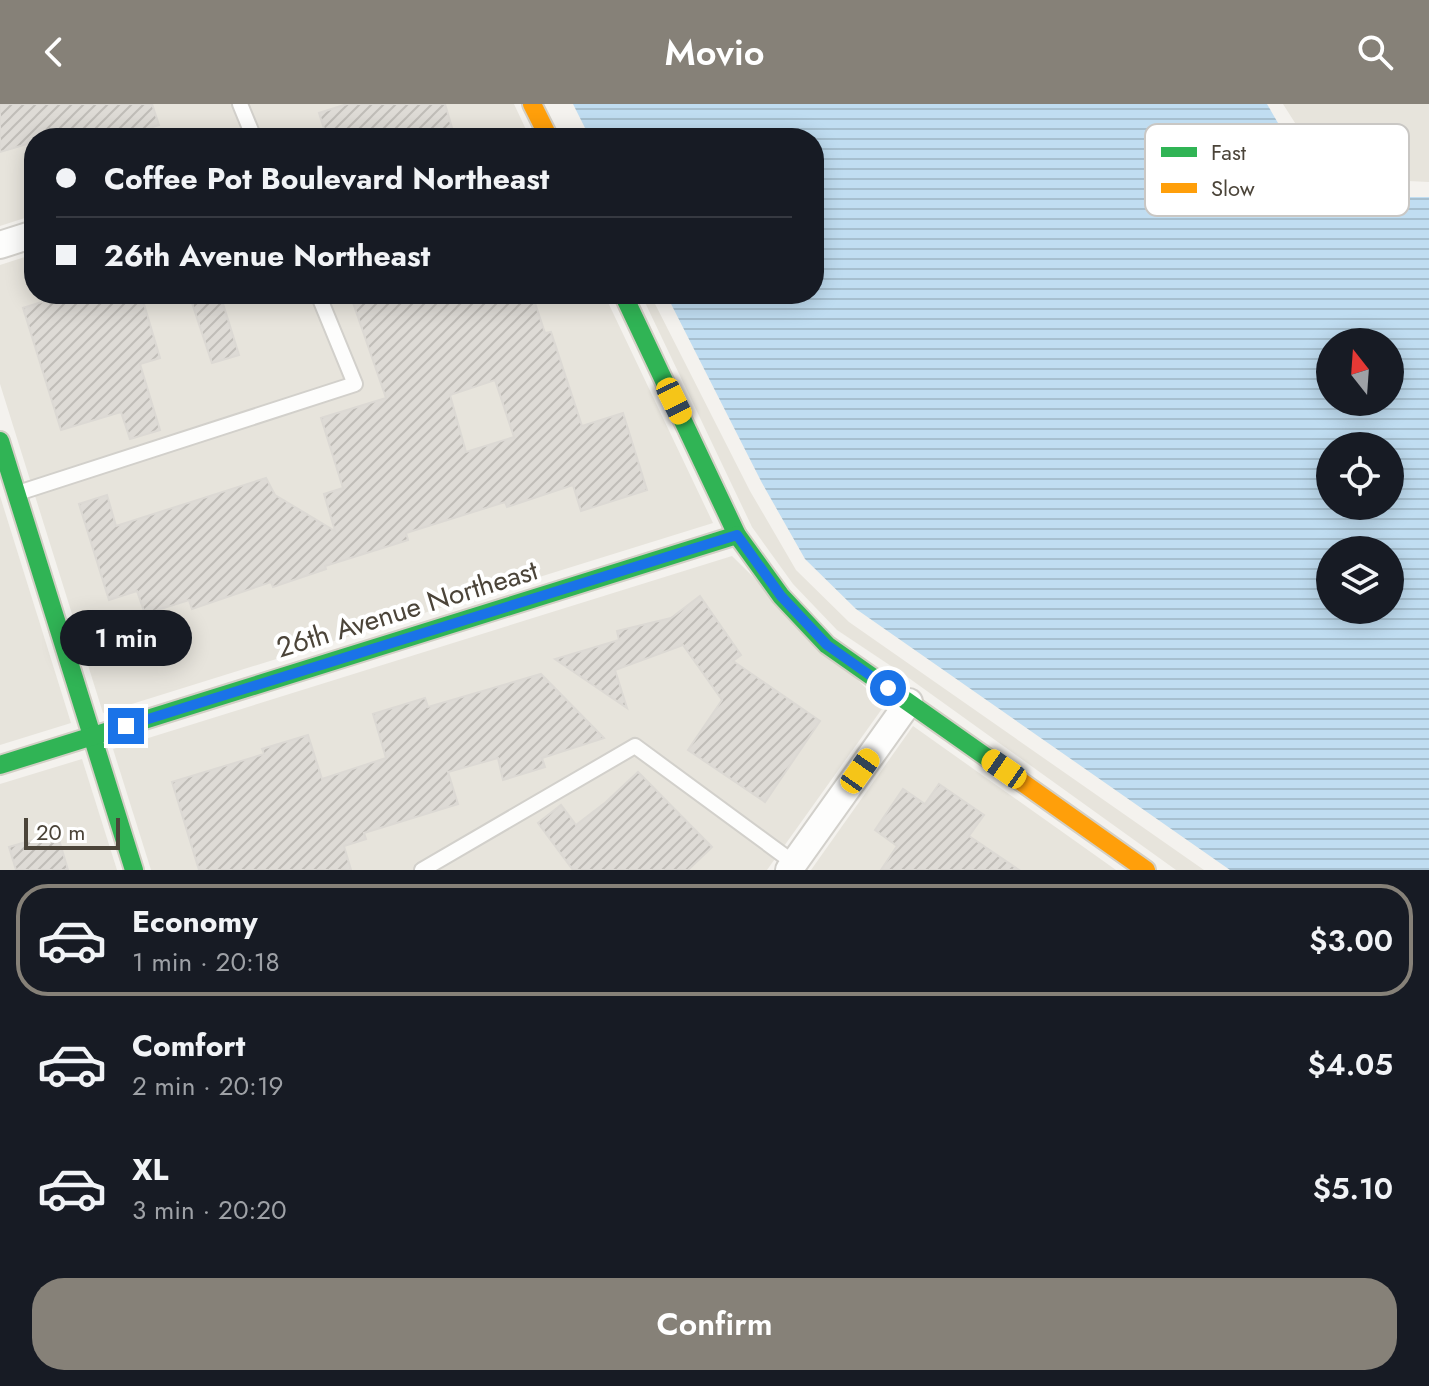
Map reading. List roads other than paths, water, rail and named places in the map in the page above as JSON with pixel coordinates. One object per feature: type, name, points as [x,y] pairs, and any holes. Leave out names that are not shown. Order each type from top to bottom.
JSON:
[{"type":"street","points":[[532,104],[544,128]]},
{"type":"street","points":[[0,245],[24,237]]},
{"type":"street","points":[[628,304],[737,535],[781,596],[827,645],[1146,870]]},
{"type":"street","points":[[0,441],[8,496],[92,736],[134,870]]},
{"type":"street","name":"26th Avenue Northeast","points":[[0,765],[737,535]]},
{"type":"street","points":[[792,866],[909,702]]},
{"type":"lane","points":[[240,104],[250,128]]},
{"type":"lane","points":[[8,496],[355,384],[322,304]]},
{"type":"lane","points":[[422,870],[635,746],[792,866]]},
{"type":"water","points":[[573,104],[1267,104],[1279,124],[1145,124],[1145,216],[1409,216],[1409,197],[1429,197],[1429,870],[1230,870],[856,609],[805,559],[762,483],[671,304],[824,304],[824,128],[585,128]]}]
